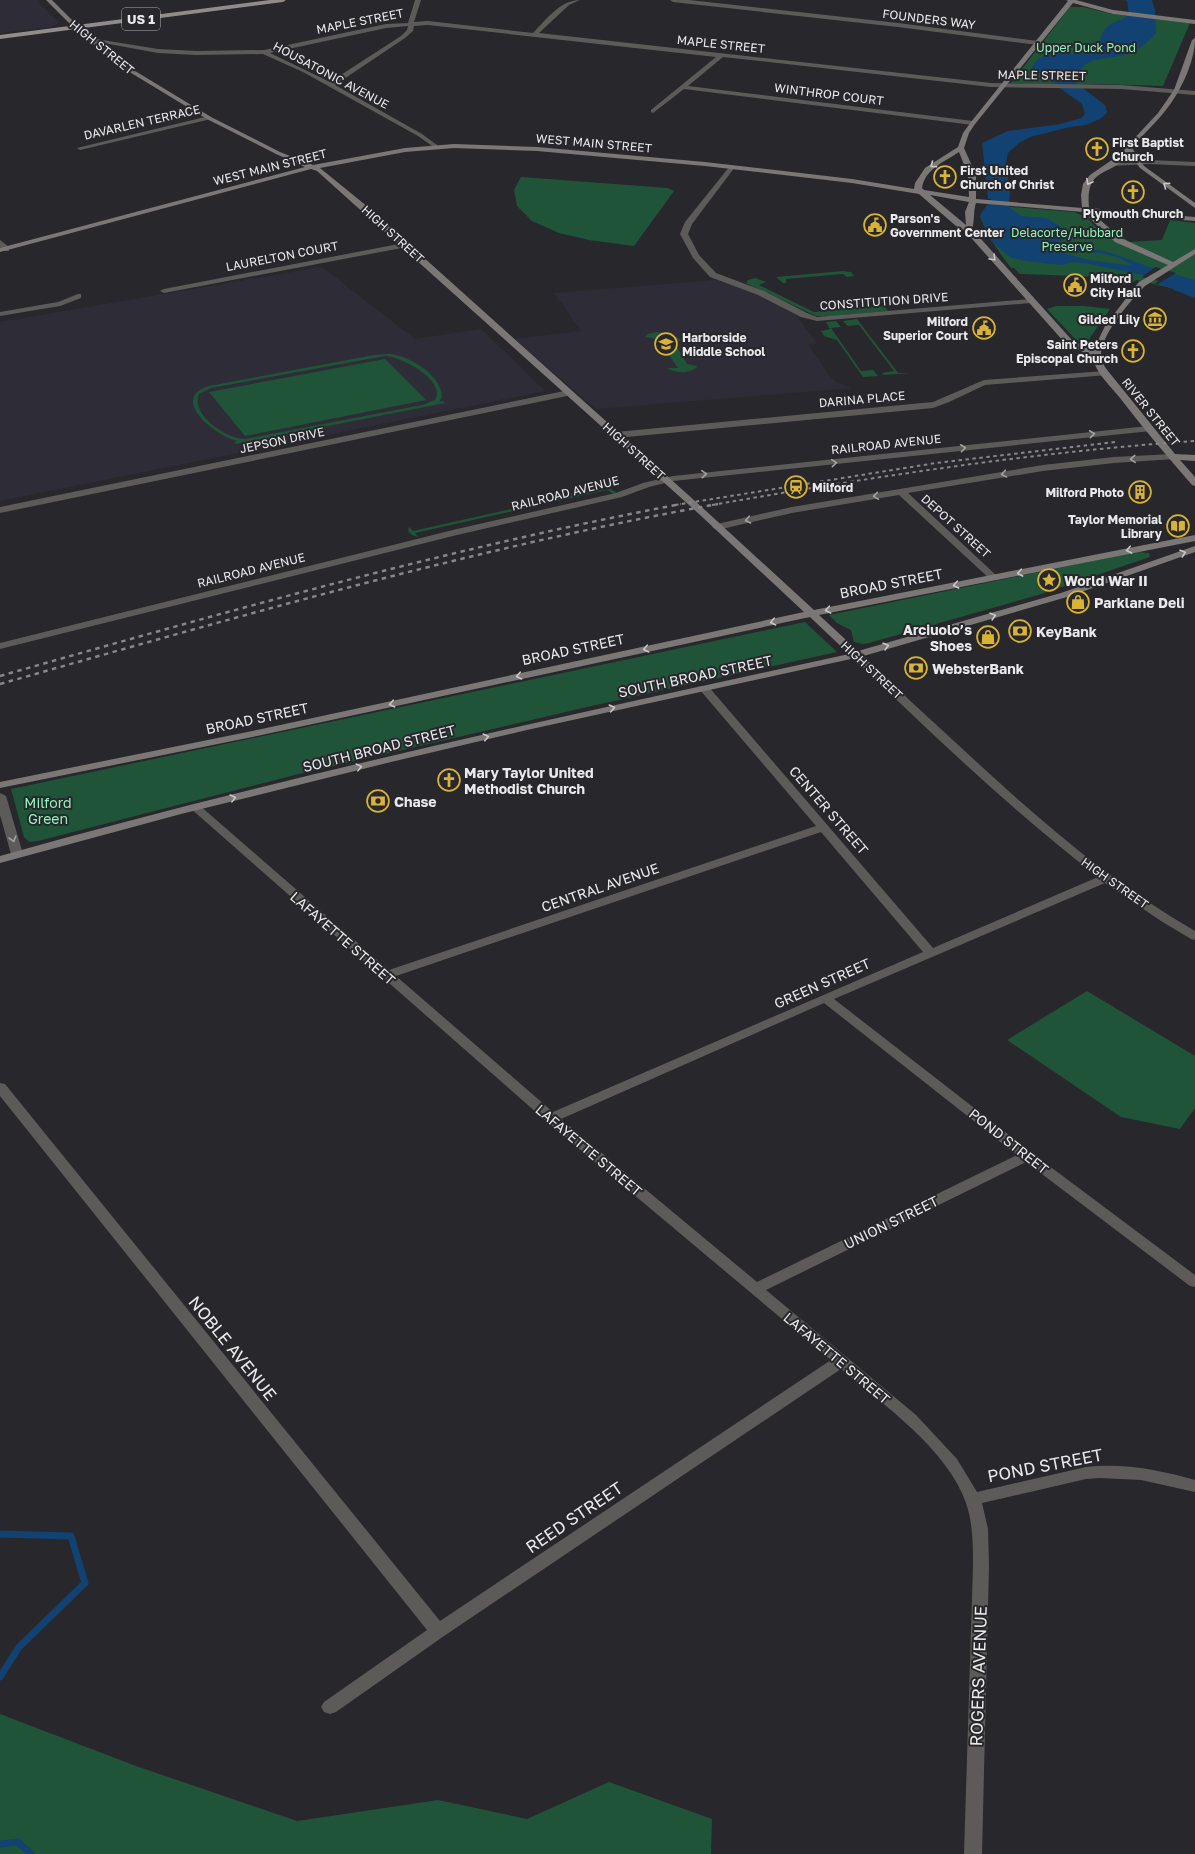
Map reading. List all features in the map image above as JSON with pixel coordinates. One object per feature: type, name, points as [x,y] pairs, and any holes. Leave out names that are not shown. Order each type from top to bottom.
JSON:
[{"type":"main road","name":"HIGH STREET","points":[[49,0],[90,40],[120,64],[209,118],[278,153],[319,170],[666,479],[856,655]]},
{"type":"main road","name":"US 1","points":[[0,37],[283,0]]},
{"type":"main road","points":[[1195,22],[1123,14],[1070,0],[1038,43],[973,123],[966,133],[961,148],[927,170],[919,183],[918,192],[959,224],[968,229],[1068,341],[1097,356],[1098,347],[1106,332],[1142,284],[1195,251]]},
{"type":"main road","points":[[1169,267],[1118,240],[1103,228],[1086,211],[1086,187],[1087,181],[1092,176],[1112,164],[1129,150],[1131,145],[1160,114],[1177,90],[1195,42]]},
{"type":"main road","name":"WEST MAIN STREET","points":[[3,249],[312,167],[373,155],[435,146],[510,148],[732,167],[852,181],[988,203],[1195,219]]},
{"type":"main road","points":[[961,148],[972,175],[973,201],[969,212],[970,223],[968,229]]},
{"type":"main road","points":[[1129,150],[1138,163],[1195,206]]},
{"type":"main road","name":"RIVER STREET","points":[[1097,356],[1099,364],[1105,373],[1148,429],[1195,483]]},
{"type":"main road","points":[[1172,457],[1195,458]]},
{"type":"main road","name":"BROAD STREET","points":[[0,785],[257,733],[811,614],[1195,538]]},
{"type":"main road","points":[[1154,545],[1168,558]]},
{"type":"main road","name":"SOUTH BROAD STREET","points":[[195,807],[527,727],[856,655],[1064,594],[1195,549]]},
{"type":"main road","points":[[0,860],[17,854],[195,807]]},
{"type":"street","points":[[330,85],[403,37],[411,28],[410,23],[418,0]]},
{"type":"street","points":[[534,34],[567,4],[577,0]]},
{"type":"street","name":"FOUNDERS WAY","points":[[673,0],[898,25],[1038,43]]},
{"type":"street","name":"MAPLE STREET","points":[[264,52],[386,26],[410,23],[445,24],[1002,86],[1086,87],[1195,92]]},
{"type":"street","name":"HOUSATONIC AVENUE","points":[[90,40],[158,51],[203,53],[264,52],[330,85],[420,135],[435,146]]},
{"type":"street","points":[[653,111],[722,55]]},
{"type":"street","name":"WINTHROP COURT","points":[[683,86],[973,123]]},
{"type":"street","name":"DAVARLEN TERRACE","points":[[80,148],[209,118]]},
{"type":"street","points":[[1112,164],[1195,164]]},
{"type":"street","name":"CONSTITUTION DRIVE","points":[[732,167],[688,224],[684,234],[687,243],[707,270],[713,275],[761,293],[804,315],[817,319],[1031,301]]},
{"type":"street","points":[[0,242],[3,249]]},
{"type":"street","name":"LAURELTON COURT","points":[[164,291],[404,245]]},
{"type":"street","points":[[0,314],[60,304],[78,296]]},
{"type":"street","name":"DARINA PLACE","points":[[616,435],[933,405],[942,403],[975,385],[984,383],[1105,373]]},
{"type":"street","name":"JEPSON DRIVE","points":[[0,510],[569,394]]},
{"type":"street","name":"RAILROAD AVENUE","points":[[0,646],[457,532],[619,495],[639,486],[666,479],[692,475],[858,460],[1148,429]]},
{"type":"street","points":[[717,527],[792,510],[1043,468],[1114,460],[1172,457]]},
{"type":"street","name":"DEPOT STREET","points":[[900,492],[994,578]]},
{"type":"street","name":"HIGH STREET","points":[[856,655],[1017,805],[1106,878],[1195,936]]},
{"type":"street","name":"CENTER STREET","points":[[704,688],[930,952]]},
{"type":"street","points":[[0,796],[17,854]]},
{"type":"street","name":"LAFAYETTE STREET","points":[[195,807],[551,1118],[840,1362],[911,1419],[933,1440],[955,1468],[973,1499]]},
{"type":"street","name":"CENTRAL AVENUE","points":[[386,975],[823,827]]},
{"type":"street","name":"GREEN STREET","points":[[551,1118],[930,952],[1106,878]]},
{"type":"street","name":"POND STREET","points":[[826,998],[1027,1156],[1195,1282]]},
{"type":"street","name":"NOBLE AVENUE","points":[[0,1087],[438,1631]]},
{"type":"street","name":"UNION STREET","points":[[755,1289],[1027,1156]]},
{"type":"street","name":"REED STREET","points":[[330,1707],[438,1631],[840,1362]]},
{"type":"street","name":"POND STREET","points":[[973,1499],[1086,1473],[1103,1471],[1155,1475],[1195,1486]]},
{"type":"street","name":"ROGERS AVENUE","points":[[973,1499],[978,1517],[982,1566],[974,1854]]},
{"type":"shaded area","points":[[0,0],[39,0],[40,4],[59,23],[50,27],[0,33]]},
{"type":"shaded area","points":[[322,267],[415,339],[481,329],[545,391],[0,501],[0,322]]},
{"type":"shaded area","name":"Harborside Middle School","points":[[717,280],[763,297],[794,313],[817,343],[808,345],[829,375],[836,382],[852,388],[596,409],[514,339],[581,331],[554,293]]},
{"type":"green space","name":"Upper Duck Pond","points":[[1070,7],[1083,7],[1112,14],[1190,23],[1163,86],[1100,84],[1056,86],[1011,83]]},
{"type":"green space","points":[[521,177],[668,188],[674,191],[634,246],[589,240],[559,233],[532,221],[517,206],[514,190]]},
{"type":"green space","name":"Delacorte/Hubbard Preserve","points":[[987,205],[1074,212],[1086,217],[1098,229],[1118,233],[1129,242],[1162,240],[1170,220],[1195,223],[1195,290],[1176,291],[1171,288],[1136,280],[1129,285],[1106,283],[1105,277],[1020,274],[1014,268],[1011,268],[989,237],[980,216]]},
{"type":"green space","points":[[843,271],[851,272],[854,276],[847,277],[843,274],[786,279],[786,283],[783,283],[776,277]]},
{"type":"green space","points":[[755,278],[766,282],[759,285],[814,312],[885,306],[888,311],[816,316],[746,283],[748,280]]},
{"type":"green space","points":[[1056,306],[1084,306],[1110,309],[1087,342],[1077,341],[1047,309]]},
{"type":"green space","points":[[857,319],[898,373],[911,373],[884,375],[882,373],[894,371],[859,325],[848,326],[843,321]]},
{"type":"green space","points":[[836,321],[841,327],[831,328],[861,371],[873,370],[878,376],[863,377],[837,340],[824,336],[821,331],[830,329],[826,322]]},
{"type":"green space","points":[[657,332],[677,337],[682,341],[673,340],[687,364],[697,366],[696,368],[682,372],[667,368],[678,368],[658,339],[645,337],[648,334]]},
{"type":"green space","points":[[374,355],[398,355],[415,362],[436,381],[442,397],[439,402],[443,401],[445,403],[236,444],[234,442],[238,441],[229,438],[208,425],[194,408],[193,399],[198,392],[209,386]],"holes":[[[385,356],[392,357],[411,365],[428,377],[437,392],[435,400],[422,405],[245,439],[237,438],[220,430],[212,424],[200,410],[198,402],[199,394],[211,388]]]},
{"type":"green space","points":[[385,359],[426,400],[245,436],[209,392]]},
{"type":"green space","points":[[611,489],[617,493],[615,495],[607,490],[415,533],[418,537],[412,535],[408,531],[409,527],[413,531],[560,498],[557,495]]},
{"type":"green space","points":[[1136,552],[1149,553],[1150,557],[1038,595],[869,643],[863,644],[854,642],[851,630],[837,623],[829,615]]},
{"type":"green space","name":"Milford Green","points":[[805,622],[837,652],[587,707],[295,775],[38,841],[29,842],[24,837],[11,789]]},
{"type":"green space","points":[[1087,991],[1195,1056],[1195,1108],[1180,1129],[1121,1117],[1007,1040]]},
{"type":"green space","points":[[0,1714],[136,1766],[297,1821],[438,1800],[527,1819],[609,1782],[712,1819],[711,1854],[0,1854]]},
{"type":"water","points":[[1123,0],[1152,0],[1155,10],[1156,33],[1144,45],[1136,50],[1128,54],[1089,62],[1079,73],[1076,83],[1105,105],[1107,113],[1100,119],[1086,125],[1070,127],[1030,137],[1019,143],[1008,153],[1006,163],[1010,190],[1009,207],[1021,216],[1046,218],[1065,229],[1068,236],[1057,244],[1104,251],[1149,267],[1195,280],[1195,298],[1158,284],[1163,279],[1085,263],[1072,262],[1062,265],[1026,261],[1010,257],[991,241],[980,216],[991,199],[988,199],[982,143],[1008,131],[1060,124],[1081,118],[1085,114],[1082,104],[1054,82],[1034,71],[1032,67],[1034,63],[1046,55],[1079,54],[1095,49],[1106,28],[1129,14],[1127,1]],"holes":[[[1061,253],[1099,253],[1117,257],[1133,266],[1089,260]]]},
{"type":"pier","points":[[1155,267],[1176,273],[1156,285],[1159,281],[1142,277]]},
{"type":"waterway","points":[[0,1534],[71,1536],[85,1583],[19,1647],[0,1677]]},
{"type":"waterway","points":[[0,1844],[18,1842],[31,1854]]},
{"type":"railway","points":[[718,504],[892,475],[1013,459],[1195,441]]},
{"type":"railway","points":[[680,504],[936,463],[1115,442]]},
{"type":"railway","points":[[0,676],[338,582],[509,540],[680,504]]},
{"type":"railway","points":[[675,505],[680,504]]},
{"type":"railway","points":[[0,684],[356,585],[536,541],[718,504]]},
{"type":"railway","points":[[712,505],[718,504]]},
{"type":"place","name":"First Baptist Church","points":[[1097,149]]},
{"type":"place","name":"First United Church of Christ","points":[[945,177]]},
{"type":"place","name":"Plymouth Church","points":[[1133,192]]},
{"type":"place","name":"Parson's Government Center","points":[[875,225]]},
{"type":"place","name":"Milford City Hall","points":[[1075,285]]},
{"type":"place","name":"Gilded Lily","points":[[1155,319]]},
{"type":"place","name":"Milford Superior Court","points":[[984,328]]},
{"type":"place","name":"Harborside Middle School","points":[[666,344]]},
{"type":"place","name":"Saint Peters Episcopal Church","points":[[1133,351]]},
{"type":"place","name":"Milford","points":[[796,487]]},
{"type":"place","name":"Milford Photo","points":[[1140,492]]},
{"type":"place","name":"Taylor Memorial Library","points":[[1178,526]]},
{"type":"place","name":"World War II","points":[[1049,580]]},
{"type":"place","name":"Parklane Deli","points":[[1078,602]]},
{"type":"place","name":"KeyBank","points":[[1020,631]]},
{"type":"place","name":"Arciuolo’s Shoes","points":[[988,637]]},
{"type":"place","name":"WebsterBank","points":[[916,668]]},
{"type":"place","name":"Mary Taylor United Methodist Church","points":[[449,780]]},
{"type":"place","name":"Chase","points":[[378,801]]}]
